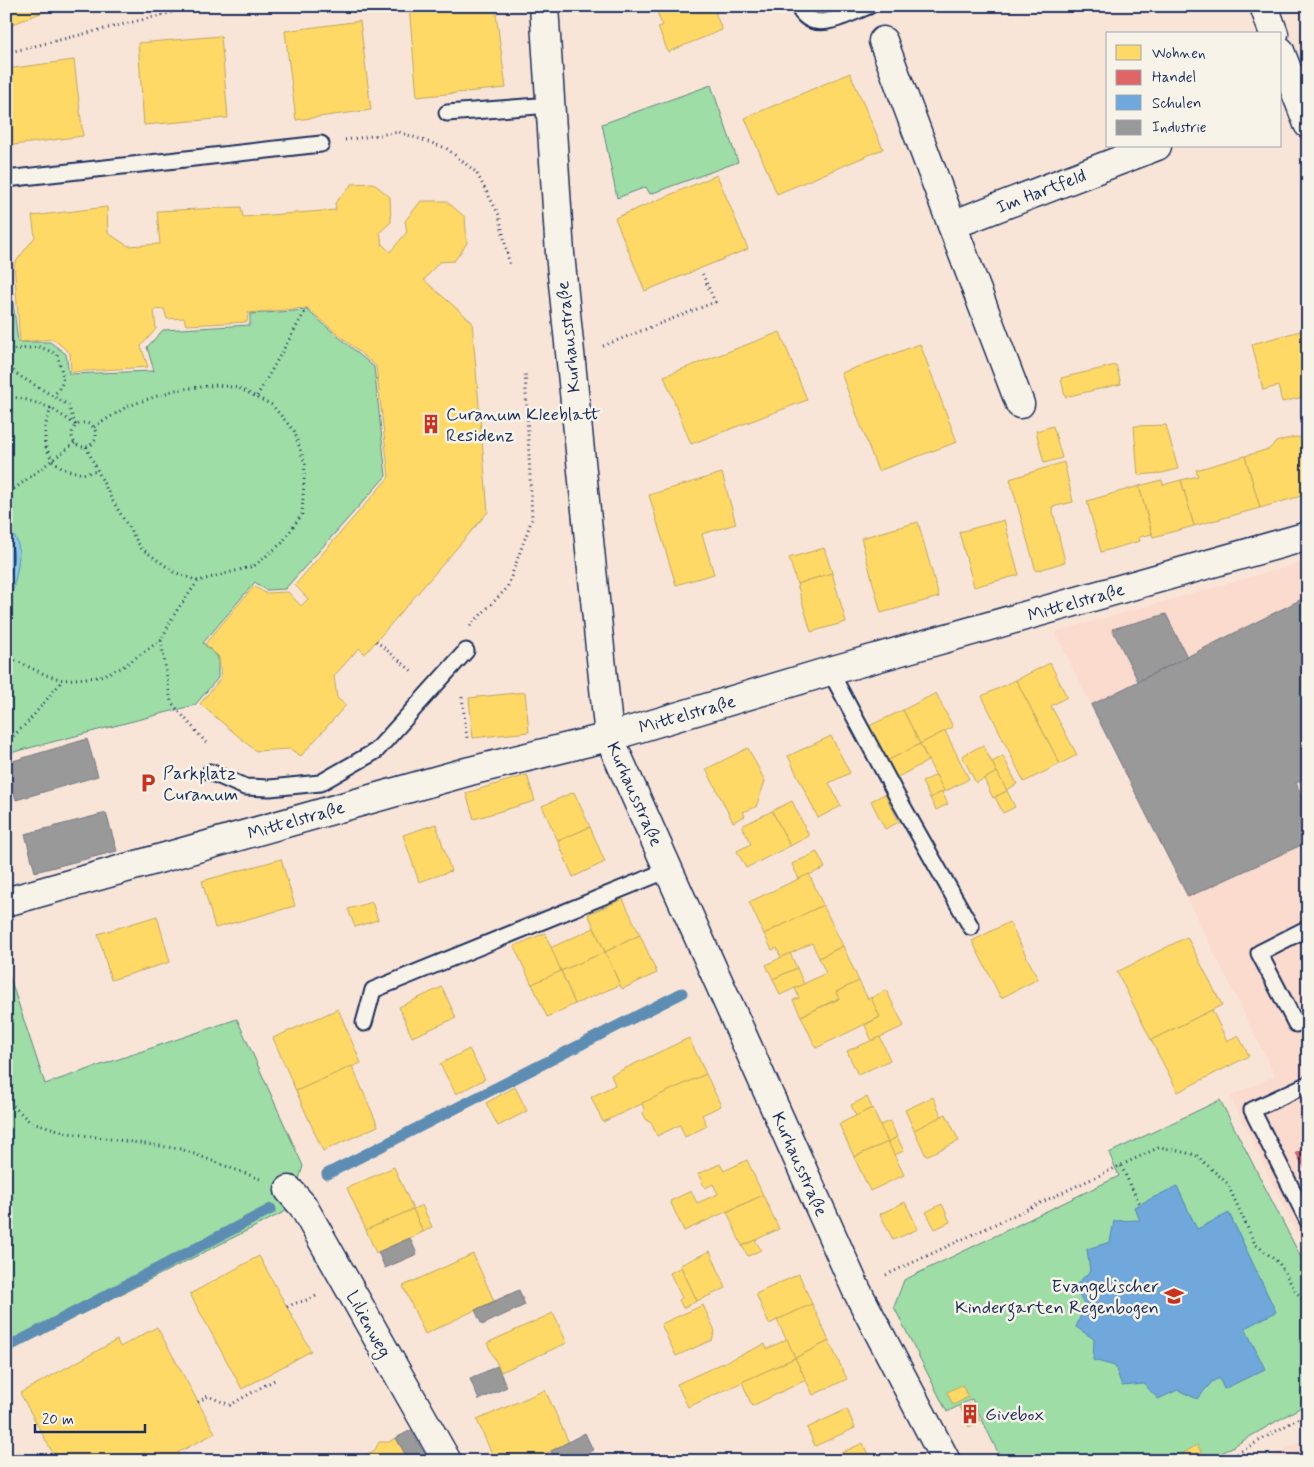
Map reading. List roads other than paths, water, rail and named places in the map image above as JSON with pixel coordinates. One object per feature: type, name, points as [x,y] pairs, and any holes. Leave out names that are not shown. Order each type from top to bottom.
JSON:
[{"type":"street","name":"Kurhausstraße","points":[[544,6],[560,254],[609,736],[856,1289],[946,1461]]},
{"type":"street","points":[[1264,6],[1273,32]]},
{"type":"street","points":[[883,41],[1020,404]]},
{"type":"street","points":[[1282,62],[1288,96],[1308,124]]},
{"type":"street","name":"Im Hartfeld","points":[[952,225],[1152,148]]},
{"type":"street","name":"Mittelstraße","points":[[6,902],[470,771],[609,736],[1308,536]]},
{"type":"street","name":"Lilienweg","points":[[296,1198],[447,1461]]},
{"type":"lane","points":[[798,6],[801,12],[812,21],[824,23],[869,6]]},
{"type":"lane","points":[[447,113],[551,105]]},
{"type":"lane","points":[[6,179],[321,144]]},
{"type":"lane","points":[[210,772],[245,787],[270,788],[320,783],[376,751],[466,650]]},
{"type":"lane","points":[[830,672],[971,927]]},
{"type":"lane","points":[[364,1023],[373,990],[668,870]]},
{"type":"lane","points":[[1308,928],[1259,953],[1296,1024],[1308,1018]]},
{"type":"lane","points":[[1308,1084],[1252,1110],[1308,1221]]},
{"type":"water","points":[[8,530],[16,539],[19,555],[16,577],[6,616],[6,531]]},
{"type":"waterway","points":[[327,1174],[682,993]]},
{"type":"waterway","points":[[6,1348],[271,1209]]},
{"type":"place","name":"Curanum Kleeblatt Residenz","points":[[431,424]]},
{"type":"place","name":"Parkplatz Curanum","points":[[148,783]]},
{"type":"place","name":"Evangelischer Kindergarten Regenbogen","points":[[1174,1296]]},
{"type":"place","name":"Givebox","points":[[970,1414]]}]
